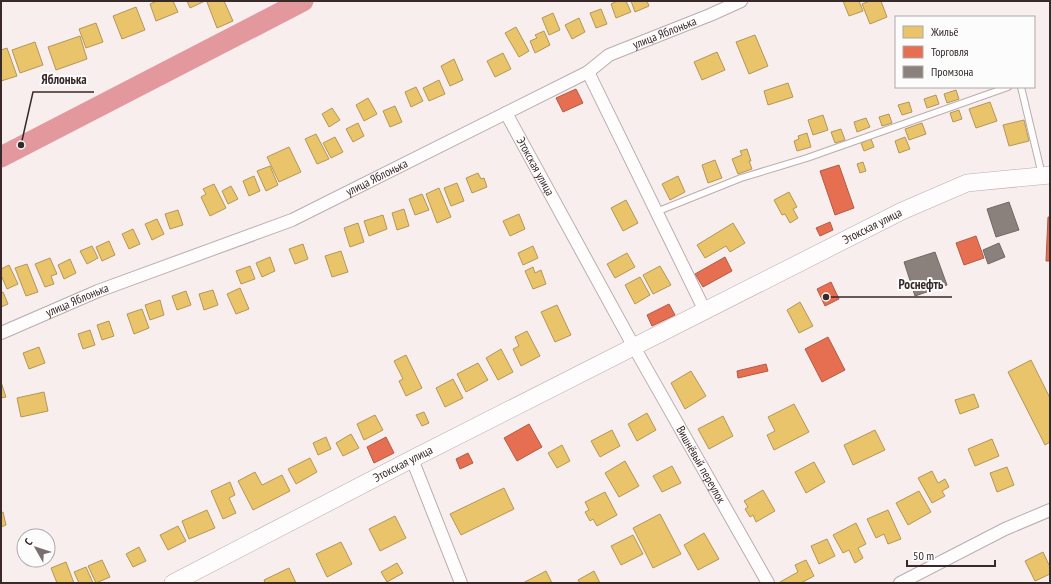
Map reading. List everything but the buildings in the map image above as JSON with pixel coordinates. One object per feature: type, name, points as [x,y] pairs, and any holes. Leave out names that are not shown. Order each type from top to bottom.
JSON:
[{"type":"main road","name":"Этокская улица","points":[[173,583],[412,459],[902,211],[967,182],[1046,175]]},
{"type":"street","name":"улица Яблонька","points":[[1,333],[98,291],[292,220],[588,72],[609,55],[710,15],[741,1]]},
{"type":"street","points":[[588,72],[704,312]]},
{"type":"street","name":"Этокская улица","points":[[506,113],[634,347]]},
{"type":"street","name":"Вишнёвый переулок","points":[[634,347],[768,583]]},
{"type":"street","points":[[412,459],[461,583]]},
{"type":"street","points":[[900,583],[1005,529],[1050,510]]},
{"type":"lane","points":[[656,212],[741,178],[808,158],[1005,88]]},
{"type":"lane","points":[[1021,88],[1046,175]]},
{"type":"waterway","points":[[1,157],[303,1]]},
{"type":"place","name":"Яблонька","points":[[21,145]]},
{"type":"place","name":"Роснефть","points":[[826,297]]}]
